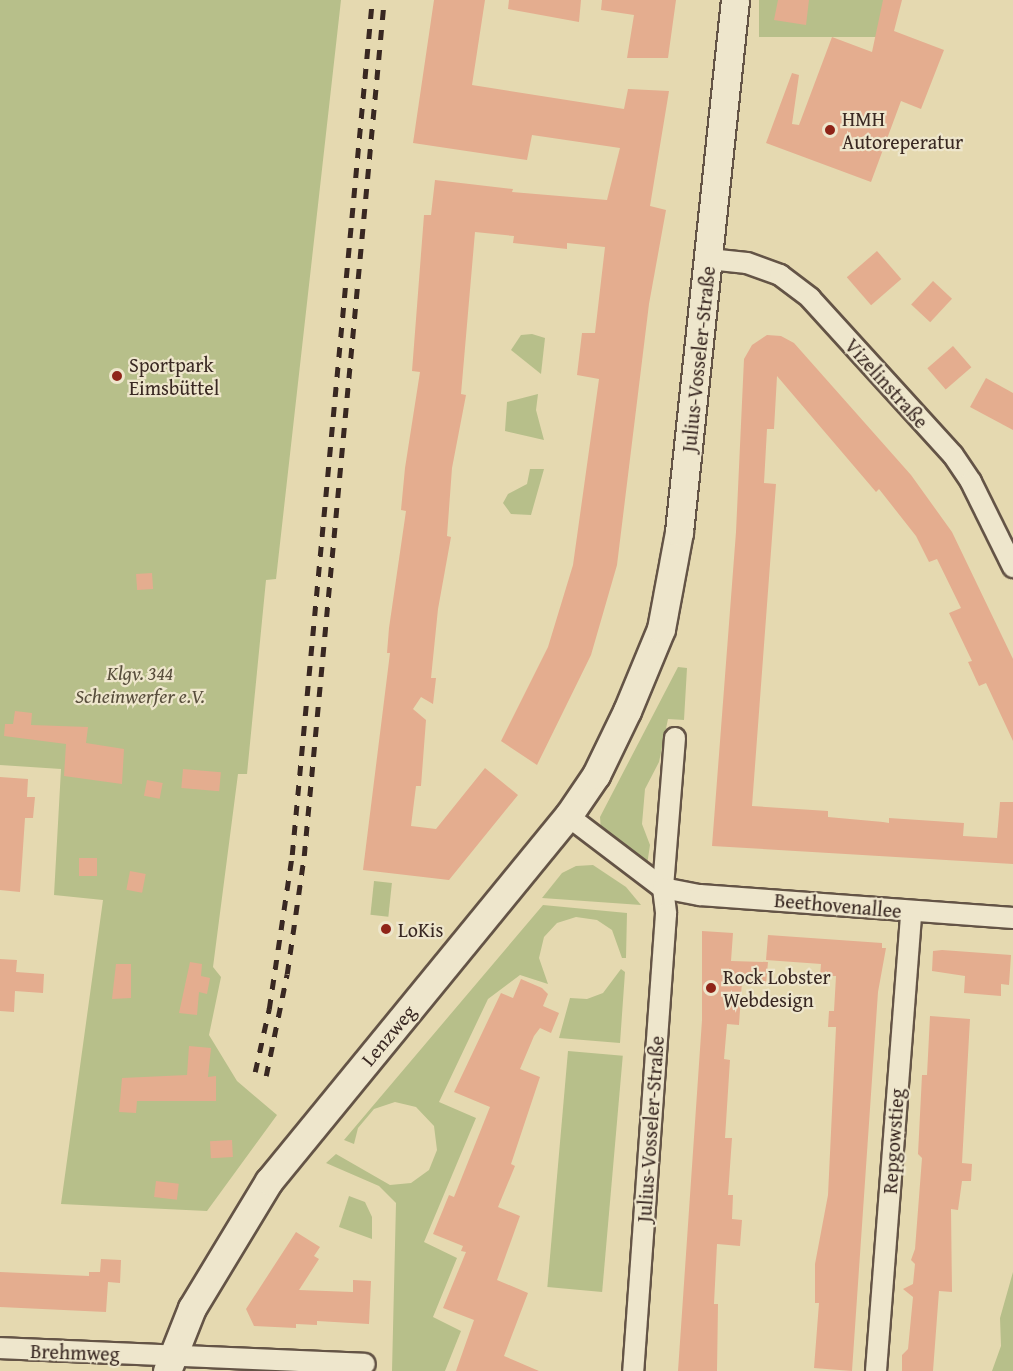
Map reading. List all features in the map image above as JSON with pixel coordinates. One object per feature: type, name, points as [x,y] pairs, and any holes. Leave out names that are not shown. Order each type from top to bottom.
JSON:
[{"type":"street","name":"Julius-Vosseler-Straße","points":[[627,711],[661,629],[673,574],[709,259],[735,0]]},
{"type":"street","name":"Vizelinstraße","points":[[709,259],[747,263],[780,275],[810,298],[953,455],[971,482],[1013,567]]},
{"type":"street","name":"Lenzweg","points":[[170,1363],[192,1308],[269,1181],[568,816],[596,775],[627,711]]},
{"type":"street","name":"Julius-Vosseler-Straße","points":[[633,1371],[666,914],[663,888],[675,738]]},
{"type":"street","points":[[568,816],[663,888]]},
{"type":"street","name":"Beethovenallee","points":[[663,888],[700,894],[1013,918]]},
{"type":"street","name":"Repgowstieg","points":[[876,1371],[911,911]]},
{"type":"street","name":"Brehmweg","points":[[0,1348],[170,1363],[365,1364]]},
{"type":"green space","name":"Klgv. 344 Scheinwerfer e.V.","points":[[0,0],[341,0],[276,579],[266,580],[247,774],[238,774],[213,967],[221,977],[209,1035],[237,1081],[277,1115],[207,1211],[61,1204],[103,900],[54,895],[61,769],[0,765]]},
{"type":"green space","points":[[759,0],[883,0],[883,37],[759,37]]},
{"type":"green space","points":[[532,334],[545,338],[541,374],[511,350],[521,335]]},
{"type":"green space","points":[[538,394],[536,410],[544,440],[505,431],[507,402]]},
{"type":"green space","points":[[530,469],[544,469],[531,515],[511,514],[503,503],[508,494],[527,484]]},
{"type":"green space","points":[[678,667],[687,668],[684,720],[668,719],[659,762],[645,789],[642,824],[650,845],[647,865],[601,831],[600,817]]},
{"type":"green space","points":[[593,865],[626,887],[641,905],[542,898],[562,873],[576,866]]},
{"type":"green space","points":[[374,881],[392,883],[388,917],[370,915]]},
{"type":"green space","points":[[543,905],[627,913],[626,958],[622,958],[612,930],[597,920],[576,917],[557,923],[544,937],[539,958],[548,984],[520,975],[488,999],[439,1102],[476,1118],[424,1242],[457,1258],[433,1317],[461,1331],[445,1371],[392,1371],[396,1203],[379,1186],[326,1163],[336,1154],[390,1185],[411,1183],[429,1170],[437,1150],[434,1126],[416,1107],[395,1102],[374,1109],[358,1128],[354,1144],[344,1140]]},
{"type":"green space","points":[[621,969],[625,972],[620,1043],[559,1038],[570,998],[587,999],[603,993]]},
{"type":"green space","points":[[568,1051],[623,1056],[602,1292],[547,1287]]},
{"type":"green space","points":[[349,1196],[365,1202],[372,1217],[372,1239],[339,1227]]},
{"type":"green space","points":[[1013,1272],[1013,1371],[992,1371],[1001,1346],[1000,1318]]},
{"type":"building","points":[[434,0],[485,0],[472,85],[624,109],[628,89],[669,91],[650,206],[666,210],[649,304],[617,565],[591,655],[537,765],[501,741],[548,647],[573,565],[599,379],[577,375],[582,333],[595,333],[605,247],[567,243],[567,249],[513,243],[514,236],[475,232],[461,394],[466,395],[452,468],[447,536],[451,537],[438,609],[431,678],[436,678],[433,704],[421,697],[413,709],[426,720],[421,786],[416,786],[411,826],[436,829],[485,768],[518,795],[449,880],[363,870],[390,653],[387,653],[389,628],[406,511],[401,510],[405,468],[420,372],[412,371],[424,215],[431,215],[435,180],[513,189],[512,192],[607,200],[620,148],[532,135],[527,160],[413,143]]},
{"type":"building","points":[[509,0],[581,0],[579,22],[508,9]]},
{"type":"building","points":[[602,0],[676,0],[668,58],[627,58],[634,15],[601,10]]},
{"type":"building","points":[[778,0],[809,0],[806,25],[774,20]]},
{"type":"building","points":[[883,0],[902,0],[894,31],[944,50],[921,109],[901,101],[871,182],[766,143],[792,73],[799,75],[792,124],[799,125],[832,37],[872,52]]},
{"type":"building","points":[[877,251],[901,279],[871,305],[847,277]]},
{"type":"building","points":[[933,281],[952,299],[930,322],[911,304]]},
{"type":"building","points":[[767,335],[781,336],[794,343],[911,475],[952,532],[1013,659],[1013,741],[986,683],[979,686],[968,662],[972,661],[949,613],[961,608],[937,559],[929,562],[916,536],[879,489],[876,492],[777,376],[774,429],[767,429],[764,483],[776,484],[752,806],[828,811],[828,817],[889,823],[889,818],[964,823],[963,836],[997,838],[1000,802],[1013,802],[1013,864],[712,846],[736,532],[744,359],[752,345]]},
{"type":"building","points":[[953,346],[971,367],[946,389],[927,368]]},
{"type":"building","points":[[986,378],[1013,393],[1013,430],[970,407]]},
{"type":"building","points":[[152,573],[153,589],[137,590],[136,574]]},
{"type":"building","points":[[15,711],[32,713],[31,725],[88,727],[86,743],[124,749],[122,784],[64,776],[66,744],[4,736],[5,724],[13,724]]},
{"type":"building","points":[[183,769],[221,772],[219,791],[181,788]]},
{"type":"building","points":[[0,777],[28,779],[27,797],[35,797],[33,818],[25,818],[20,892],[0,890]]},
{"type":"building","points":[[147,780],[163,783],[160,799],[144,796]]},
{"type":"building","points":[[79,858],[97,858],[97,876],[79,876]]},
{"type":"building","points":[[130,871],[146,874],[142,893],[126,890]]},
{"type":"building","points":[[702,931],[733,933],[731,961],[768,962],[766,983],[742,981],[739,1025],[727,1024],[724,1059],[730,1060],[725,1138],[732,1138],[728,1195],[733,1195],[732,1219],[742,1220],[740,1246],[717,1244],[714,1304],[718,1304],[717,1371],[678,1371],[702,1020]]},
{"type":"building","points":[[768,935],[882,943],[882,948],[886,948],[878,992],[852,1371],[814,1368],[819,1303],[815,1303],[815,1264],[828,1195],[836,1027],[828,1027],[829,1011],[834,1011],[836,976],[820,976],[821,964],[766,960]]},
{"type":"building","points":[[933,951],[1011,955],[1009,985],[1001,984],[1001,996],[964,993],[965,976],[932,971]]},
{"type":"building","points":[[0,959],[17,960],[16,972],[44,974],[43,993],[15,991],[14,1012],[0,1011]]},
{"type":"building","points":[[190,962],[202,964],[201,976],[210,978],[207,994],[199,992],[197,1015],[179,1013]]},
{"type":"building","points":[[116,964],[131,964],[131,998],[112,999]]},
{"type":"building","points":[[521,979],[542,988],[548,994],[543,1006],[559,1013],[551,1033],[540,1028],[534,1036],[520,1069],[540,1077],[511,1164],[515,1166],[498,1207],[520,1216],[497,1280],[528,1293],[504,1356],[539,1371],[456,1371],[474,1320],[443,1308],[466,1252],[461,1251],[463,1246],[433,1234],[449,1195],[454,1197],[490,1107],[454,1092],[501,993],[513,998]]},
{"type":"building","points":[[930,1016],[970,1019],[962,1163],[972,1164],[971,1181],[962,1181],[958,1210],[951,1209],[952,1292],[939,1291],[933,1371],[902,1371],[902,1355],[908,1349],[913,1297],[903,1289],[913,1284],[915,1264],[911,1260],[915,1249],[922,1158],[918,1154],[922,1075],[927,1075]]},
{"type":"building","points":[[189,1046],[211,1048],[208,1077],[216,1076],[216,1101],[137,1101],[136,1113],[119,1112],[122,1078],[187,1075]]},
{"type":"building","points":[[232,1140],[233,1157],[211,1158],[210,1141]]},
{"type":"building","points":[[156,1181],[179,1184],[177,1200],[154,1197]]},
{"type":"building","points":[[296,1232],[320,1247],[314,1256],[319,1259],[299,1290],[353,1292],[353,1280],[371,1281],[369,1324],[317,1321],[317,1325],[296,1324],[296,1328],[254,1326],[246,1309]]},
{"type":"building","points":[[101,1259],[121,1260],[120,1283],[108,1282],[106,1312],[0,1307],[0,1272],[89,1276],[89,1272],[100,1272]]},
{"type":"railway","points":[[255,1072],[269,1009],[292,855],[372,0]]},
{"type":"railway","points":[[266,1076],[287,974],[304,856],[384,0]]},
{"type":"place","name":"HMH Autoreperatur","points":[[830,130]]},
{"type":"place","name":"Sportpark Eimsbüttel","points":[[117,376]]},
{"type":"place","name":"LoKis","points":[[386,929]]},
{"type":"place","name":"Rock Lobster Webdesign","points":[[711,988]]}]
